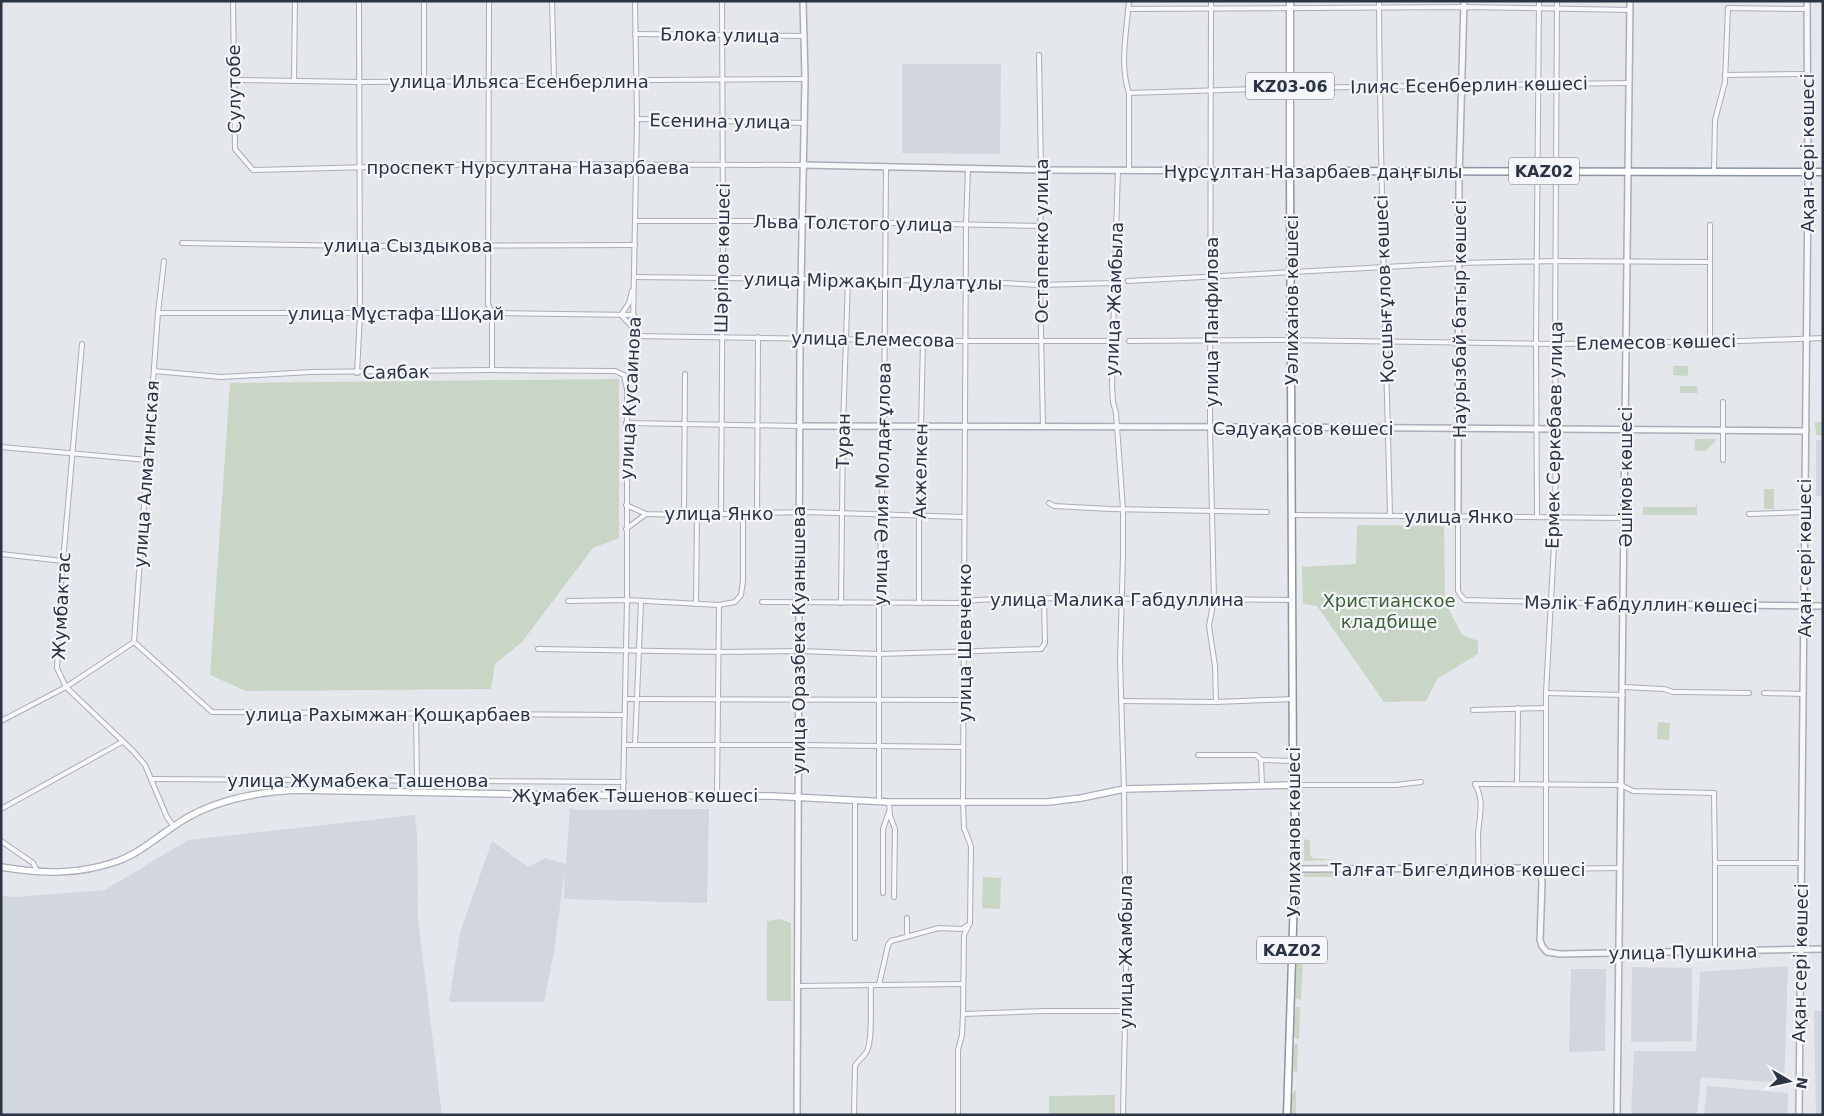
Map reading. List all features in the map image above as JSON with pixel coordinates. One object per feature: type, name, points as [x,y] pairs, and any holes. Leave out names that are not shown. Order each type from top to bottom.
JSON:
[{"type":"main road","name":"Уәлиханов көшесі","points":[[1290,5],[1293,600]]},
{"type":"main road","name":"Нұрсұлтан Назарбаев даңғылы","points":[[1290,171],[1823,172]]},
{"type":"main road","name":"KАZ02","points":[[1293,565],[1295,572],[1294,785]]},
{"type":"main road","name":"KАZ02","points":[[1293,600],[1293,699]]},
{"type":"main road","name":"Уәлиханов көшесі","points":[[1286,1115],[1295,869],[1293,699]]},
{"type":"main road","name":"Жұмабек Тәшенов көшесі","points":[[1,867],[38,872],[82,871],[128,856],[196,814],[258,793],[276,791],[623,796],[783,796],[855,802],[1048,802],[1081,798],[1124,789],[1294,785]]},
{"type":"street","name":"Сулутобе","points":[[233,1],[235,149],[253,170]]},
{"type":"street","points":[[294,81],[295,1]]},
{"type":"street","points":[[358,373],[360,314],[359,1]]},
{"type":"street","points":[[424,1],[424,81]]},
{"type":"street","points":[[489,1],[488,304],[492,313],[492,370]]},
{"type":"street","points":[[552,1],[554,80]]},
{"type":"street","name":"улица Кусаинова","points":[[623,796],[627,600],[626,423],[627,388],[632,374],[634,329],[637,119],[635,1]]},
{"type":"street","name":"Шәріпов көшесі","points":[[721,514],[722,1]]},
{"type":"street","name":"улица Оразбека Куанышева","points":[[797,1115],[800,279],[805,79],[803,1]]},
{"type":"street","points":[[1129,1],[1124,68],[1125,83],[1129,93],[1129,170]]},
{"type":"street","name":"улица Панфилова","points":[[1211,1],[1212,341],[1210,427],[1214,599],[1209,626],[1215,666],[1216,702]]},
{"type":"street","name":"Қосшығұлов көшесі","points":[[1378,1],[1380,171],[1389,429],[1390,516]]},
{"type":"street","name":"Ермек Серкебаев улица","points":[[1537,517],[1536,343],[1540,1]]},
{"type":"street","name":"Ермек Серкебаев улица","points":[[1544,949],[1540,937],[1546,785],[1546,693],[1555,518],[1557,1]]},
{"type":"street","name":"Әшімов көшесі","points":[[1617,1115],[1630,1]]},
{"type":"street","name":"Ақан сері көшесі","points":[[1799,1115],[1808,172],[1807,1]]},
{"type":"street","points":[[1128,9],[1290,5],[1378,8],[1464,4],[1630,10]]},
{"type":"street","name":"Наурызбай батыр көшесі","points":[[1458,516],[1459,172],[1464,4]]},
{"type":"street","points":[[1714,171],[1715,120],[1718,103],[1724,89],[1728,8],[1807,10]]},
{"type":"street","name":"Блока улица","points":[[635,34],[804,36]]},
{"type":"street","name":"Остапенко улица","points":[[1039,55],[1042,427]]},
{"type":"street","points":[[1725,75],[1807,74]]},
{"type":"street","name":"улица Ильяса Есенберлина","points":[[234,80],[359,82],[805,79]]},
{"type":"street","name":"Ілияс Есенберлин көшесі","points":[[1129,93],[1379,86],[1629,83]]},
{"type":"street","name":"Есенина улица","points":[[637,119],[804,123]]},
{"type":"street","name":"проспект Нурсултана Назарбаева","points":[[253,170],[489,164],[803,165]]},
{"type":"street","name":"Нұрсұлтан Назарбаев даңғылы","points":[[803,165],[1041,170],[1290,171]]},
{"type":"street","name":"улица Әлия Молдағұлова","points":[[879,802],[879,654],[884,426],[886,166]]},
{"type":"street","name":"улица Шевченко","points":[[958,1115],[958,1050],[962,1035],[964,935],[970,923],[970,846],[965,832],[963,802],[965,281],[968,168]]},
{"type":"street","name":"улица Жамбыла","points":[[1118,170],[1115,266],[1112,283],[1114,298],[1112,395],[1118,427],[1123,509],[1120,660],[1124,789],[1125,1011],[1123,1115]]},
{"type":"street","name":"Льва Толстого улица","points":[[635,221],[801,221],[1041,226]]},
{"type":"street","points":[[1710,225],[1710,341]]},
{"type":"street","name":"улица Сыздыкова","points":[[182,244],[359,246],[488,244],[634,245]]},
{"type":"street","name":"улица Алматинская","points":[[134,642],[158,313],[164,261]]},
{"type":"street","points":[[1128,281],[1459,263],[1556,261],[1709,262]]},
{"type":"street","name":"улица Міржақып Дулатұлы","points":[[634,277],[965,281],[1040,285],[1100,285],[1112,283]]},
{"type":"street","name":"Туран","points":[[841,603],[843,426],[848,279]]},
{"type":"street","points":[[634,286],[629,303],[621,315],[634,329]]},
{"type":"street","name":"улица Мұстафа Шоқай","points":[[158,313],[634,315]]},
{"type":"street","name":"улица Елемесова","points":[[633,336],[800,337],[965,341],[1113,341]]},
{"type":"street","points":[[757,514],[758,337]]},
{"type":"street","name":"Елемесов көшесі","points":[[1129,341],[1555,344],[1823,338]]},
{"type":"street","name":"Акжелкен","points":[[919,603],[923,340]]},
{"type":"street","name":"Жумбактас","points":[[82,344],[58,618],[58,668],[66,686],[145,766],[152,778],[167,817],[174,827]]},
{"type":"street","name":"Саябак","points":[[154,371],[221,377],[310,372],[615,371],[624,375],[627,388]]},
{"type":"street","points":[[684,515],[685,374]]},
{"type":"street","points":[[1722,460],[1723,402]]},
{"type":"street","points":[[626,423],[800,426]]},
{"type":"street","name":"Сәдуақасов көшесі","points":[[800,426],[1806,431]]},
{"type":"street","points":[[1,447],[147,460]]},
{"type":"street","points":[[1049,503],[1054,506],[1123,509],[1267,512]]},
{"type":"street","name":"улица Янко","points":[[626,505],[646,514],[799,513],[964,517]]},
{"type":"street","points":[[1749,514],[1804,512]]},
{"type":"street","points":[[626,529],[646,514]]},
{"type":"street","points":[[568,601],[627,600],[696,604],[735,602],[741,595],[743,581],[743,514]]},
{"type":"street","points":[[696,604],[697,515]]},
{"type":"street","name":"улица Янко","points":[[1293,515],[1625,518]]},
{"type":"street","name":"Мәлік Ғабдуллин көшесі","points":[[1458,516],[1458,591],[1465,600],[1550,603],[1823,606]]},
{"type":"street","points":[[1,554],[63,560]]},
{"type":"street","points":[[538,649],[719,652],[799,651],[879,654],[1041,649],[1045,643],[1044,598]]},
{"type":"street","name":"улица Малика Габдуллина","points":[[762,602],[964,603],[976,600],[1044,598],[1293,600]]},
{"type":"street","points":[[635,745],[641,601]]},
{"type":"street","points":[[717,795],[719,604]]},
{"type":"street","points":[[1,721],[66,686],[134,642]]},
{"type":"street","name":"улица Рахымжан Қошқарбаев","points":[[134,642],[212,712],[625,715]]},
{"type":"street","points":[[1623,688],[1664,689],[1673,692],[1750,693]]},
{"type":"street","points":[[1546,693],[1623,695]]},
{"type":"street","points":[[1764,693],[1803,694]]},
{"type":"street","points":[[625,699],[718,700],[798,698],[964,700]]},
{"type":"street","points":[[1121,701],[1216,702],[1293,699]]},
{"type":"street","points":[[1517,784],[1518,708]]},
{"type":"street","points":[[1473,710],[1546,708]]},
{"type":"street","points":[[416,714],[417,781]]},
{"type":"street","points":[[1,809],[122,742]]},
{"type":"street","points":[[624,745],[798,744],[964,747]]},
{"type":"street","points":[[1198,755],[1256,755],[1261,760],[1262,786]]},
{"type":"street","points":[[1261,760],[1293,761]]},
{"type":"street","name":"улица Жумабека Ташенова","points":[[152,778],[624,782]]},
{"type":"street","points":[[429,781],[429,793]]},
{"type":"street","points":[[1294,785],[1396,785],[1422,782]]},
{"type":"street","points":[[1478,868],[1478,836],[1482,802],[1475,784],[1622,785],[1633,791],[1714,793],[1716,863],[1715,951]]},
{"type":"street","points":[[855,802],[855,938]]},
{"type":"street","points":[[889,802],[889,812],[895,829],[894,897]]},
{"type":"street","points":[[883,893],[882,829],[889,812]]},
{"type":"street","points":[[1,841],[33,863],[38,872]]},
{"type":"street","points":[[1716,863],[1801,863]]},
{"type":"street","name":"Талғат Бигелдинов көшесі","points":[[1295,869],[1620,868]]},
{"type":"street","points":[[906,935],[907,918]]},
{"type":"street","points":[[879,985],[889,942],[906,935],[939,928],[962,929],[970,923]]},
{"type":"street","name":"улица Пушкина","points":[[1544,949],[1554,954],[1620,954],[1823,949]]},
{"type":"street","points":[[797,986],[963,984]]},
{"type":"street","points":[[854,1115],[854,1066],[865,1054],[868,1046],[871,985]]},
{"type":"street","points":[[963,1014],[1125,1011]]},
{"type":"shaded area","points":[[902,64],[1001,64],[1000,154],[902,153]]},
{"type":"shaded area","points":[[1816,440],[1823,440],[1823,496],[1816,496]]},
{"type":"shaded area","points":[[570,808],[579,810],[709,809],[707,903],[564,899],[565,869],[554,951],[544,1002],[449,1002],[460,933],[492,841],[528,867],[545,858],[566,864]]},
{"type":"shaded area","points":[[415,815],[418,919],[442,1115],[1,1115],[1,896],[17,897],[105,890],[188,840]]},
{"type":"shaded area","points":[[1788,966],[1784,1083],[1701,1077],[1697,1115],[1631,1115],[1634,1051],[1696,1051],[1700,972]]},
{"type":"shaded area","points":[[1632,967],[1692,968],[1692,1041],[1631,1042]]},
{"type":"shaded area","points":[[1571,969],[1606,969],[1605,1051],[1569,1052]]},
{"type":"shaded area","points":[[1814,1011],[1823,1011],[1823,1115],[1816,1115]]},
{"type":"shaded area","points":[[1707,1086],[1788,1093],[1787,1115],[1704,1115]]},
{"type":"green space","points":[[1673,366],[1688,366],[1688,376],[1673,375]]},
{"type":"green space","points":[[619,379],[619,538],[593,548],[522,642],[495,664],[491,689],[246,691],[210,675],[230,383]]},
{"type":"green space","points":[[1680,386],[1697,386],[1698,393],[1680,393]]},
{"type":"green space","points":[[1815,422],[1823,422],[1823,435],[1816,435]]},
{"type":"green space","points":[[1695,439],[1717,439],[1706,451],[1695,450]]},
{"type":"green space","points":[[1764,489],[1774,489],[1774,509],[1764,509]]},
{"type":"green space","points":[[1696,505],[1697,515],[1643,515],[1643,507],[1695,507]]},
{"type":"green space","name":"Христианское кладбище","points":[[1357,525],[1444,526],[1445,602],[1462,635],[1478,641],[1478,654],[1437,679],[1426,701],[1384,702],[1317,606],[1303,604],[1302,567],[1356,564]]},
{"type":"green space","points":[[1658,722],[1670,723],[1669,740],[1657,739]]},
{"type":"green space","points":[[1304,839],[1310,841],[1310,855],[1313,858],[1335,860],[1304,861]]},
{"type":"green space","points":[[1335,873],[1337,877],[1304,877],[1304,874]]},
{"type":"green space","points":[[983,877],[1001,878],[1000,909],[982,908]]},
{"type":"green space","points":[[780,919],[791,923],[791,1001],[767,1001],[767,921]]},
{"type":"green space","points":[[1299,959],[1303,963],[1301,1000],[1295,998],[1296,963]]},
{"type":"green space","points":[[1300,1007],[1299,1039],[1296,1039],[1294,1036],[1295,1008]]},
{"type":"green space","points":[[1295,1044],[1298,1044],[1297,1072],[1293,1071]]},
{"type":"green space","points":[[1296,1090],[1296,1115],[1292,1115],[1292,1093]]},
{"type":"green space","points":[[1115,1095],[1115,1115],[1049,1115],[1049,1096]]}]
